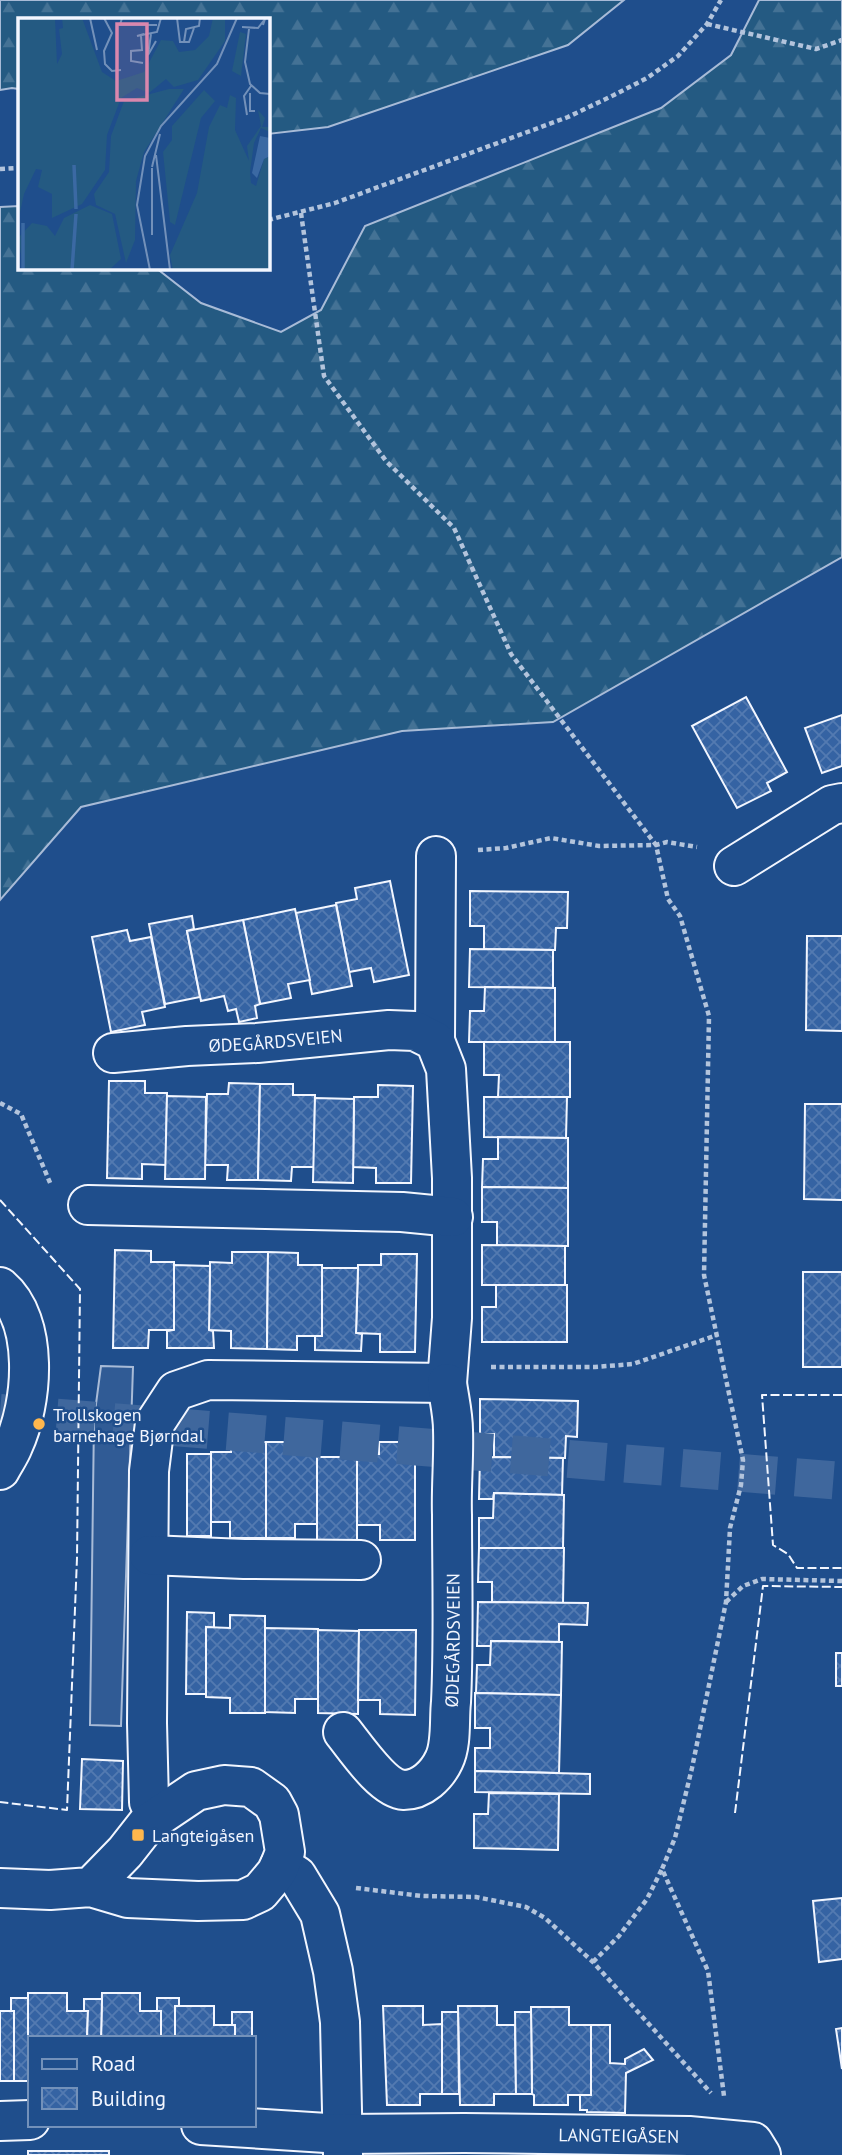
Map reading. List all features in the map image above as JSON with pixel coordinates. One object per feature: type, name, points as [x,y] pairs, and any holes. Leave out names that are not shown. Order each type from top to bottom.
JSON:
[{"type":"street","points":[[734,866],[832,805],[842,803]]},
{"type":"street","name":"ØDEGÅRDSVEIEN","points":[[343,1732],[384,1781],[396,1788],[405,1790],[424,1784],[445,1759],[452,1679],[453,1427],[447,1375],[452,1318],[453,1217],[446,1069],[435,1041],[436,856]]},
{"type":"street","name":"ØDEGÅRDSVEIEN","points":[[113,1053],[389,1030],[415,1031],[435,1041]]},
{"type":"street","points":[[88,1205],[402,1212],[453,1217]]},
{"type":"street","points":[[0,1287],[19,1310],[29,1359],[27,1398],[14,1445],[0,1470]]},
{"type":"street","points":[[159,1815],[149,1802],[147,1723],[149,1471],[155,1423],[176,1391],[208,1380],[447,1375]]},
{"type":"street","points":[[149,1555],[361,1560]]},
{"type":"street","points":[[0,1888],[50,1890],[91,1887],[128,1898],[243,1900],[260,1892],[280,1865],[285,1852],[279,1815],[272,1802],[251,1787],[225,1785],[196,1791],[147,1824],[125,1852],[91,1887]]},
{"type":"street","points":[[280,1865],[297,1876],[320,1914],[333,1970],[340,2022],[343,2144]]},
{"type":"street","points":[[0,2121],[28,2120]]},
{"type":"street","name":"LANGTEIGÅSEN","points":[[216,2127],[343,2144],[464,2133],[689,2136],[757,2148]]},
{"type":"path","points":[[270,220],[335,203],[555,121],[603,100],[647,78],[678,56],[707,24],[721,0]]},
{"type":"path","points":[[707,24],[816,49],[842,40]]},
{"type":"path","points":[[0,169],[18,168]]},
{"type":"path","points":[[301,213],[324,376],[386,461],[454,528],[511,654],[656,845],[668,899],[680,916],[709,1016],[704,1275],[743,1460],[741,1485],[730,1528],[726,1602],[675,1838],[647,1899],[619,1936],[593,1962]]},
{"type":"path","points":[[436,856],[455,858],[470,851],[506,848],[551,838],[599,846],[656,845],[667,842],[721,848],[734,866]]},
{"type":"path","points":[[0,1102],[21,1114],[52,1188],[61,1196],[88,1197],[88,1205]]},
{"type":"path","points":[[447,1375],[633,1364],[717,1335]]},
{"type":"path","points":[[726,1602],[743,1586],[762,1579],[842,1580]]},
{"type":"path","points":[[662,1869],[708,1970],[724,2093],[722,2106]]},
{"type":"path","points":[[308,1892],[361,1888],[422,1896],[476,1897],[526,1907],[545,1918],[593,1962],[757,2148]]},
{"type":"green space","points":[[0,0],[624,0],[568,45],[328,127],[270,134],[270,18],[18,18],[18,89],[0,90]]},
{"type":"green space","points":[[759,0],[842,0],[842,557],[553,722],[402,731],[81,807],[0,900],[0,207],[18,206],[18,270],[159,270],[201,303],[281,332],[321,310],[365,226],[661,108],[731,55]]},
{"type":"shaded area","points":[[101,1366],[133,1367],[121,1726],[90,1725],[94,1419]]},
{"type":"building","points":[[746,697],[787,772],[767,783],[771,791],[737,808],[692,726]]},
{"type":"building","points":[[842,715],[842,766],[822,773],[805,728]]},
{"type":"building","points":[[390,881],[409,975],[374,982],[371,968],[349,972],[336,903],[357,899],[355,888]]},
{"type":"building","points":[[470,891],[568,892],[567,928],[556,928],[555,950],[484,949],[484,926],[470,926]]},
{"type":"building","points":[[336,905],[352,986],[312,994],[296,913]]},
{"type":"building","points":[[295,909],[310,980],[288,984],[291,998],[260,1004],[243,920]]},
{"type":"building","points":[[192,916],[194,929],[187,931],[200,997],[165,1004],[149,924]]},
{"type":"building","points":[[243,920],[260,1004],[255,1006],[257,1018],[239,1022],[236,1009],[228,1011],[224,996],[201,1001],[187,931]]},
{"type":"building","points":[[127,930],[130,941],[151,937],[165,1007],[142,1012],[145,1025],[111,1032],[92,937]]},
{"type":"building","points":[[807,936],[842,936],[842,1031],[806,1030]]},
{"type":"building","points":[[470,949],[553,950],[553,988],[469,987]]},
{"type":"building","points":[[485,987],[555,988],[555,1042],[469,1042],[470,1011],[484,1011]]},
{"type":"building","points":[[484,1042],[570,1042],[570,1097],[498,1097],[499,1075],[484,1075]]},
{"type":"building","points":[[109,1081],[145,1081],[145,1093],[167,1093],[166,1165],[142,1164],[142,1179],[107,1178]]},
{"type":"building","points":[[229,1083],[260,1084],[258,1180],[227,1180],[228,1165],[205,1165],[207,1094],[228,1094]]},
{"type":"building","points":[[260,1084],[293,1084],[293,1095],[315,1095],[314,1167],[292,1167],[291,1181],[258,1180]]},
{"type":"building","points":[[378,1085],[413,1086],[411,1183],[376,1183],[376,1168],[353,1167],[354,1097],[378,1097]]},
{"type":"building","points":[[167,1096],[206,1097],[205,1179],[165,1179]]},
{"type":"building","points":[[484,1097],[567,1097],[566,1138],[484,1137]]},
{"type":"building","points":[[315,1098],[354,1099],[353,1183],[313,1182]]},
{"type":"building","points":[[805,1104],[842,1104],[842,1200],[804,1199]]},
{"type":"building","points":[[498,1137],[568,1138],[568,1188],[482,1187],[483,1159],[498,1159]]},
{"type":"building","points":[[482,1187],[568,1188],[568,1246],[497,1245],[497,1222],[482,1222]]},
{"type":"building","points":[[482,1245],[565,1246],[565,1285],[482,1285]]},
{"type":"building","points":[[115,1250],[151,1251],[151,1262],[174,1262],[174,1330],[149,1330],[148,1348],[113,1348]]},
{"type":"building","points":[[232,1252],[268,1252],[267,1349],[231,1348],[231,1331],[209,1330],[210,1262],[232,1263]]},
{"type":"building","points":[[268,1252],[298,1253],[298,1265],[322,1265],[322,1336],[297,1336],[297,1350],[267,1349]]},
{"type":"building","points":[[381,1254],[417,1254],[415,1352],[380,1352],[380,1334],[356,1333],[358,1265],[381,1265]]},
{"type":"building","points":[[174,1265],[210,1266],[209,1330],[213,1331],[214,1348],[167,1348],[167,1331],[174,1330]]},
{"type":"building","points":[[322,1268],[358,1268],[356,1333],[362,1334],[361,1351],[315,1350],[315,1336],[322,1336]]},
{"type":"building","points":[[803,1272],[842,1272],[842,1367],[803,1367]]},
{"type":"building","points":[[496,1285],[567,1285],[567,1342],[482,1342],[482,1307],[496,1307]]},
{"type":"building","points":[[480,1399],[578,1401],[577,1437],[566,1436],[565,1458],[494,1457],[494,1434],[480,1434]]},
{"type":"building","points":[[231,1442],[266,1442],[266,1538],[230,1538],[230,1522],[211,1522],[211,1452],[231,1452]]},
{"type":"building","points":[[266,1442],[297,1442],[297,1453],[317,1453],[317,1524],[295,1524],[295,1538],[266,1538]]},
{"type":"building","points":[[379,1442],[415,1442],[415,1540],[380,1540],[380,1525],[357,1525],[357,1454],[379,1454]]},
{"type":"building","points":[[187,1454],[211,1454],[211,1536],[187,1536]]},
{"type":"building","points":[[317,1457],[357,1457],[357,1540],[317,1540]]},
{"type":"building","points":[[480,1457],[563,1458],[562,1495],[494,1493],[493,1499],[479,1499]]},
{"type":"building","points":[[494,1493],[564,1495],[563,1548],[479,1548],[479,1518],[493,1518]]},
{"type":"building","points":[[479,1548],[564,1548],[563,1603],[492,1602],[492,1582],[478,1582]]},
{"type":"building","points":[[478,1602],[588,1603],[587,1625],[559,1624],[559,1642],[491,1641],[491,1646],[477,1646]]},
{"type":"building","points":[[187,1612],[214,1613],[214,1628],[206,1627],[206,1694],[186,1694]]},
{"type":"building","points":[[230,1615],[265,1616],[265,1713],[230,1713],[230,1698],[206,1697],[206,1627],[230,1628]]},
{"type":"building","points":[[265,1628],[318,1629],[318,1699],[295,1699],[295,1713],[265,1712]]},
{"type":"building","points":[[318,1630],[359,1631],[358,1714],[318,1713]]},
{"type":"building","points":[[359,1630],[416,1630],[415,1715],[380,1714],[380,1700],[358,1700]]},
{"type":"building","points":[[491,1641],[562,1642],[561,1695],[476,1693],[477,1665],[490,1665]]},
{"type":"building","points":[[836,1653],[842,1653],[842,1686],[836,1686]]},
{"type":"building","points":[[475,1693],[561,1695],[559,1773],[475,1771],[475,1748],[490,1748],[490,1728],[475,1728]]},
{"type":"building","points":[[82,1759],[123,1761],[122,1810],[80,1809]]},
{"type":"building","points":[[475,1771],[590,1774],[590,1794],[475,1792]]},
{"type":"building","points":[[489,1793],[559,1794],[558,1850],[474,1848],[474,1814],[488,1814]]},
{"type":"building","points":[[842,1898],[842,1959],[819,1962],[813,1901]]},
{"type":"building","points":[[28,1993],[67,1993],[67,2011],[88,2011],[87,2036],[28,2036]]},
{"type":"building","points":[[102,1993],[140,1993],[140,2011],[161,2011],[161,2036],[101,2036]]},
{"type":"building","points":[[11,1998],[28,1998],[28,2081],[14,2081],[14,2011],[11,2011]]},
{"type":"building","points":[[157,1998],[179,1998],[179,2006],[175,2006],[175,2036],[161,2036],[161,2011],[157,2011]]},
{"type":"building","points":[[84,1999],[102,1999],[101,2036],[87,2036],[88,2011],[84,2011]]},
{"type":"building","points":[[175,2006],[214,2006],[214,2025],[235,2025],[235,2036],[175,2036]]},
{"type":"building","points":[[383,2006],[423,2006],[423,2025],[442,2024],[442,2094],[420,2094],[420,2105],[387,2105]]},
{"type":"building","points":[[458,2006],[497,2006],[497,2025],[515,2025],[516,2094],[494,2094],[494,2105],[460,2105]]},
{"type":"building","points":[[531,2007],[569,2007],[569,2025],[591,2025],[591,2095],[568,2095],[568,2105],[534,2105]]},
{"type":"building","points":[[0,2011],[14,2011],[14,2081],[0,2081]]},
{"type":"building","points":[[232,2012],[252,2012],[252,2036],[235,2036],[235,2025],[232,2025]]},
{"type":"building","points":[[442,2012],[458,2012],[459,2094],[442,2094]]},
{"type":"building","points":[[515,2012],[531,2012],[532,2094],[516,2094]]},
{"type":"building","points":[[591,2025],[610,2025],[610,2063],[625,2064],[625,2059],[644,2049],[653,2060],[626,2073],[625,2113],[580,2110],[580,2095],[591,2095]]},
{"type":"building","points":[[842,2028],[842,2069],[836,2029]]},
{"type":"building","points":[[28,2151],[109,2151],[109,2155],[28,2155]]},
{"type":"tunnel","points":[[0,1413],[842,1481]]},
{"type":"fence","points":[[0,1200],[80,1289],[77,1558],[67,1810],[0,1802]]},
{"type":"fence","points":[[842,1395],[762,1395],[773,1545],[788,1554],[797,1568],[842,1568]]},
{"type":"fence","points":[[735,1813],[763,1586],[842,1587]]},
{"type":"place","name":"Trollskogen barnehage Bjørndal","points":[[39,1424]]},
{"type":"place","name":"Langteigåsen","points":[[138,1835]]}]
